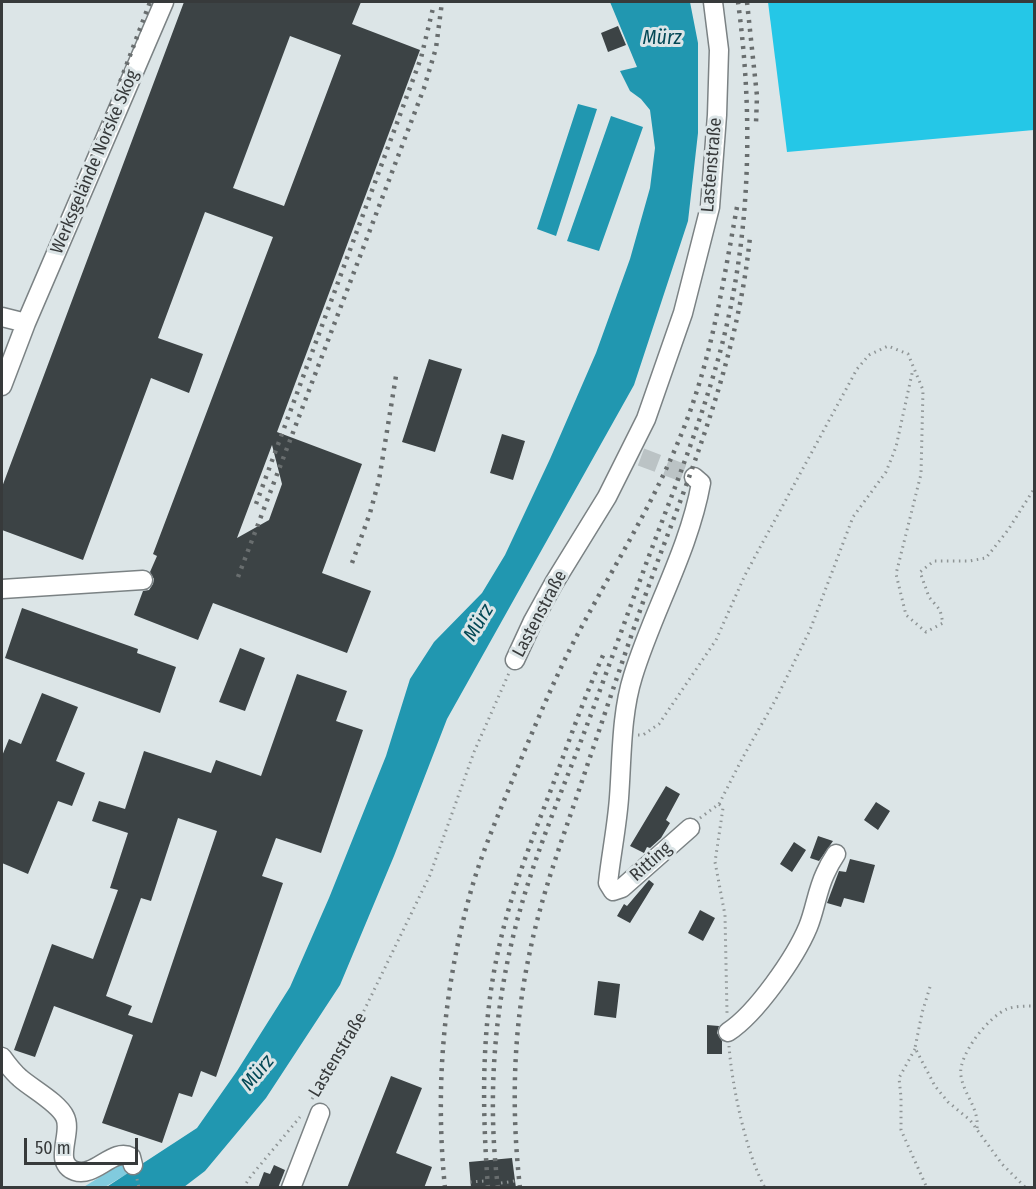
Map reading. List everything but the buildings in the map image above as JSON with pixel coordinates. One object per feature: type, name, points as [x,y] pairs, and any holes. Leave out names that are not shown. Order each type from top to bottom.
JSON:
[{"type":"street","name":"Werksgelände Norske Skog","points":[[2,386],[26,323],[164,2]]},
{"type":"street","name":"Lastenstraße","points":[[515,660],[554,583],[635,455],[683,313],[710,207],[717,115],[718,61],[713,2]]},
{"type":"street","points":[[2,317],[26,323]]},
{"type":"street","name":"Ritting","points":[[690,828],[622,888],[613,891],[610,888],[608,884],[619,800],[623,732],[632,678],[644,642],[678,560],[701,483],[694,477]]},
{"type":"street","points":[[2,589],[143,580]]},
{"type":"street","points":[[728,1032],[778,980],[808,926],[825,874],[836,854]]},
{"type":"street","points":[[2,1057],[19,1077],[64,1115],[67,1122],[64,1158],[68,1167],[78,1172],[85,1171],[120,1155],[130,1157],[133,1165]]},
{"type":"street","points":[[291,1188],[310,1110]]},
{"type":"path","points":[[623,732],[643,735],[659,724],[716,640],[745,575],[857,369],[869,355],[888,346],[908,354],[923,390],[921,474],[896,574],[906,615],[926,632],[943,623],[940,610],[929,597],[920,572],[934,561],[969,561],[986,558],[1035,489]]},
{"type":"path","points":[[690,828],[719,804],[776,699],[810,630],[853,517],[886,472],[896,447],[914,367]]},
{"type":"path","name":"Lastenstraße","points":[[243,1188],[310,1110],[358,1023],[430,875],[474,752],[515,660]]},
{"type":"path","points":[[719,804],[723,808],[723,816],[716,862],[725,915],[730,1067],[745,1131],[765,1188]]},
{"type":"path","points":[[927,1188],[901,1130],[899,1078],[915,1048],[930,987]]},
{"type":"path","points":[[977,1129],[979,1117],[966,1093],[960,1074],[962,1063],[990,1019],[1008,1008],[1035,1006]]},
{"type":"path","points":[[915,1048],[935,1086],[948,1102],[970,1120],[1002,1164],[1026,1188]]},
{"type":"path","points":[[470,1182],[484,1181]]},
{"type":"path","points":[[501,1183],[515,1181]]},
{"type":"path","points":[[478,1182],[479,1187]]},
{"type":"path","points":[[508,1182],[508,1187]]},
{"type":"shaded area","points":[[768,2],[1034,2],[1034,130],[787,152]]},
{"type":"shaded area","points":[[126,1161],[130,1172],[105,1187],[82,1188]]},
{"type":"water","name":"Mürz","points":[[610,2],[690,2],[698,43],[698,133],[688,221],[634,385],[447,719],[394,856],[340,985],[266,1098],[205,1171],[184,1187],[105,1188],[197,1128],[237,1071],[290,987],[329,898],[386,756],[410,679],[434,642],[482,593],[505,555],[596,353],[630,259],[650,188],[655,148],[650,110],[630,91],[620,71],[637,67]]},
{"type":"water","points":[[578,104],[597,109],[556,236],[537,229]]},
{"type":"water","points":[[611,116],[643,127],[599,251],[567,241]]},
{"type":"tunnel","points":[[641,457],[694,477]]},
{"type":"railway","points":[[73,208],[150,2]]},
{"type":"railway","points":[[238,577],[424,88],[436,48],[442,2]]},
{"type":"railway","points":[[498,1188],[493,1122],[495,1055],[502,989],[516,925],[539,852],[684,464],[725,334],[741,240],[746,192],[746,97],[738,2]]},
{"type":"railway","points":[[747,2],[757,96],[756,123]]},
{"type":"railway","points":[[256,504],[421,58],[434,4]]},
{"type":"railway","points":[[445,1188],[441,1078],[447,1006],[460,934],[473,882],[534,727],[556,679],[585,620],[658,486],[683,430],[709,347],[737,207]]},
{"type":"railway","points":[[520,1188],[515,1128],[515,1069],[524,980],[535,927],[556,858],[650,581],[716,399],[737,319],[750,237]]},
{"type":"railway","points":[[352,563],[379,480],[396,376]]},
{"type":"railway","points":[[488,1188],[484,1067],[489,1007],[499,947],[530,846],[605,651]]}]
